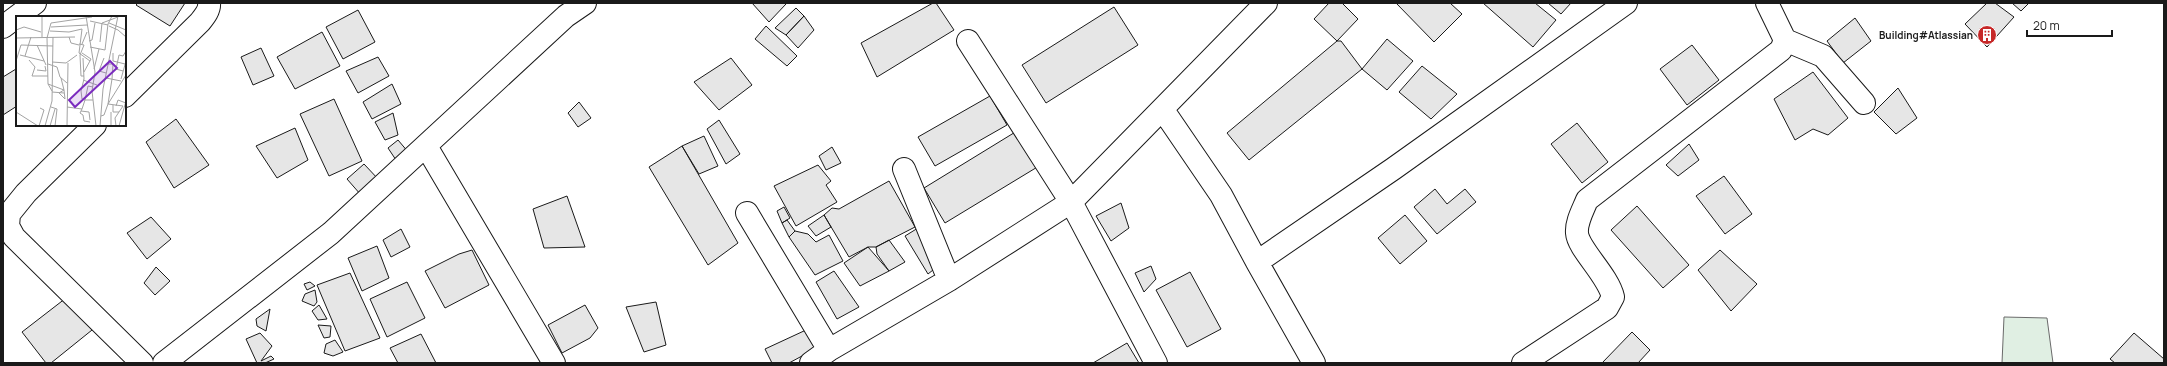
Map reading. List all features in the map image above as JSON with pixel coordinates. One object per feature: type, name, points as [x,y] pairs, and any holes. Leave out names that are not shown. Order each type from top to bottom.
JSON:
[{"type":"street","points":[[18,16],[36,3]]},
{"type":"street","points":[[126,95],[200,22],[210,6],[209,3]]},
{"type":"street","points":[[164,363],[331,233],[426,146],[561,9],[585,3]]},
{"type":"street","points":[[811,363],[829,350],[949,280],[1071,202],[1163,110],[1266,3]]},
{"type":"street","points":[[1257,262],[1393,169],[1626,3]]},
{"type":"street","points":[[1523,363],[1607,308],[1613,297],[1610,287],[1578,238],[1578,224],[1587,200],[1765,64],[1781,50],[1784,40],[1767,3]]},
{"type":"street","points":[[3,27],[16,18]]},
{"type":"street","points":[[1784,40],[1823,56],[1864,103]]},
{"type":"street","points":[[968,41],[1071,202],[1156,363]]},
{"type":"street","points":[[1163,110],[1217,188],[1314,363]]},
{"type":"street","points":[[94,126],[26,193],[9,214],[8,226],[14,237],[142,363]]},
{"type":"street","points":[[426,146],[554,363]]},
{"type":"street","points":[[904,169],[949,280]]},
{"type":"street","points":[[747,213],[829,350]]},
{"type":"green space","points":[[2004,317],[2047,318],[2053,363],[2002,363]]},
{"type":"building","points":[[138,3],[185,3],[170,26],[136,5]]},
{"type":"building","points":[[752,3],[785,3],[786,4],[769,22]]},
{"type":"building","points":[[933,3],[936,3],[954,30],[877,77],[861,43]]},
{"type":"building","points":[[1329,3],[1342,3],[1358,19],[1337,41],[1314,19]]},
{"type":"building","points":[[1396,3],[1450,3],[1462,14],[1434,42]]},
{"type":"building","points":[[1483,3],[1535,3],[1556,20],[1533,47]]},
{"type":"building","points":[[1548,3],[1571,3],[1561,14]]},
{"type":"building","name":"Building#Atlassian","points":[[1987,3],[1995,3],[2014,17],[1987,47],[1965,24]]},
{"type":"building","points":[[2012,3],[2029,3],[2021,11]]},
{"type":"building","points":[[1114,7],[1138,45],[1046,103],[1022,65]]},
{"type":"building","points":[[796,8],[804,16],[786,35],[775,28]]},
{"type":"building","points":[[358,10],[375,42],[343,59],[326,27]]},
{"type":"building","points":[[804,16],[814,30],[798,48],[786,35]]},
{"type":"building","name":"Building#Atlassian","points":[[1855,18],[1871,41],[1843,63],[1827,41]]},
{"type":"building","points":[[766,26],[797,56],[787,66],[755,39]]},
{"type":"building","points":[[322,32],[340,66],[295,89],[277,57]]},
{"type":"building","points":[[1387,39],[1413,61],[1387,90],[1362,69]]},
{"type":"building","points":[[1337,41],[1341,41],[1362,69],[1249,160],[1227,133]]},
{"type":"building","points":[[1692,45],[1719,80],[1687,105],[1660,69]]},
{"type":"building","points":[[261,48],[274,76],[253,85],[241,57]]},
{"type":"building","points":[[378,57],[389,76],[358,93],[346,71]]},
{"type":"building","points":[[731,58],[752,85],[719,110],[694,82]]},
{"type":"building","points":[[1422,66],[1457,94],[1431,119],[1399,92]]},
{"type":"building","points":[[16,69],[16,107],[3,115],[3,77]]},
{"type":"building","points":[[1813,72],[1848,118],[1828,135],[1813,129],[1795,140],[1774,99]]},
{"type":"building","points":[[392,84],[401,104],[372,119],[363,102]]},
{"type":"building","points":[[1898,88],[1917,118],[1896,134],[1874,112]]},
{"type":"building","points":[[990,96],[1007,125],[935,166],[918,137]]},
{"type":"building","points":[[334,99],[362,161],[329,176],[300,114]]},
{"type":"building","points":[[579,102],[591,118],[578,127],[568,113]]},
{"type":"building","points":[[393,113],[398,135],[385,140],[375,122]]},
{"type":"building","points":[[176,119],[209,165],[174,188],[146,142]]},
{"type":"building","points":[[719,120],[740,154],[726,164],[707,129]]},
{"type":"building","points":[[1577,123],[1608,162],[1582,183],[1551,144]]},
{"type":"building","points":[[295,128],[308,160],[277,178],[256,146]]},
{"type":"building","points":[[1017,131],[1039,166],[945,223],[924,188]]},
{"type":"building","points":[[704,136],[718,166],[699,174],[682,146]]},
{"type":"building","points":[[398,140],[409,153],[398,163],[388,148]]},
{"type":"building","points":[[1689,144],[1699,160],[1678,176],[1666,165]]},
{"type":"building","points":[[682,146],[738,243],[708,265],[649,167]]},
{"type":"building","points":[[832,147],[841,163],[826,170],[819,156]]},
{"type":"building","points":[[364,164],[379,180],[361,195],[347,179]]},
{"type":"building","points":[[818,165],[831,181],[826,185],[837,202],[796,226],[774,186]]},
{"type":"building","points":[[1724,176],[1752,214],[1725,234],[1696,196]]},
{"type":"building","points":[[889,181],[915,227],[876,247],[868,247],[849,257],[824,215],[832,208],[839,209]]},
{"type":"building","points":[[1435,189],[1447,204],[1465,189],[1476,202],[1437,234],[1414,207]]},
{"type":"building","points":[[567,196],[585,247],[544,248],[533,209]]},
{"type":"building","points":[[1121,203],[1129,228],[1111,241],[1096,216]]},
{"type":"building","points":[[1637,206],[1689,265],[1663,288],[1611,230]]},
{"type":"building","points":[[784,207],[790,218],[782,223],[777,211]]},
{"type":"building","points":[[824,215],[831,227],[816,236],[808,226]]},
{"type":"building","points":[[1405,215],[1427,241],[1400,264],[1378,238]]},
{"type":"building","points":[[151,217],[171,239],[147,259],[127,233]]},
{"type":"building","points":[[787,220],[795,231],[789,237],[782,223]]},
{"type":"building","points":[[918,228],[938,266],[928,274],[905,236]]},
{"type":"building","points":[[401,229],[410,247],[391,257],[383,240]]},
{"type":"building","points":[[795,231],[808,234],[816,242],[829,235],[843,261],[815,275],[789,237]]},
{"type":"building","points":[[889,240],[905,262],[889,271],[877,254],[876,247]]},
{"type":"building","points":[[377,246],[389,278],[362,291],[348,258]]},
{"type":"building","points":[[868,247],[889,271],[860,286],[844,263]]},
{"type":"building","points":[[472,250],[489,285],[445,308],[425,271],[459,254]]},
{"type":"building","points":[[1720,250],[1757,284],[1731,311],[1698,270]]},
{"type":"building","points":[[1151,266],[1156,279],[1144,292],[1135,273]]},
{"type":"building","points":[[156,267],[170,281],[155,295],[144,283]]},
{"type":"building","points":[[834,271],[859,307],[837,319],[816,282]]},
{"type":"building","points":[[1190,272],[1221,329],[1187,347],[1156,290]]},
{"type":"building","points":[[350,273],[380,338],[345,351],[317,285]]},
{"type":"building","points":[[310,282],[315,286],[307,290],[304,284]]},
{"type":"building","points":[[407,282],[425,318],[387,337],[370,299]]},
{"type":"building","points":[[315,290],[317,302],[314,306],[302,301],[305,294]]},
{"type":"building","points":[[66,298],[92,330],[51,363],[46,363],[22,332]]},
{"type":"building","points":[[656,302],[666,345],[644,352],[626,307]]},
{"type":"building","points":[[319,305],[327,319],[318,320],[312,311]]},
{"type":"building","points":[[585,305],[598,328],[590,338],[562,353],[548,325]]},
{"type":"building","points":[[270,309],[266,331],[257,326],[256,319]]},
{"type":"building","points":[[318,325],[331,326],[330,337],[324,338]]},
{"type":"building","points":[[806,330],[815,349],[789,363],[772,363],[765,349]]},
{"type":"building","points":[[1632,332],[1650,350],[1638,363],[1602,363]]},
{"type":"building","points":[[260,333],[272,346],[261,361],[271,356],[274,359],[265,363],[257,363],[246,339]]},
{"type":"building","points":[[2134,333],[2164,359],[2164,363],[2115,363],[2110,359]]},
{"type":"building","points":[[421,334],[436,363],[398,363],[390,348]]},
{"type":"building","points":[[335,340],[343,352],[333,356],[324,353],[326,344]]},
{"type":"building","points":[[1127,343],[1139,363],[1093,363]]},
{"type":"place","name":"Building#Atlassian","points":[[1987,35]]}]
